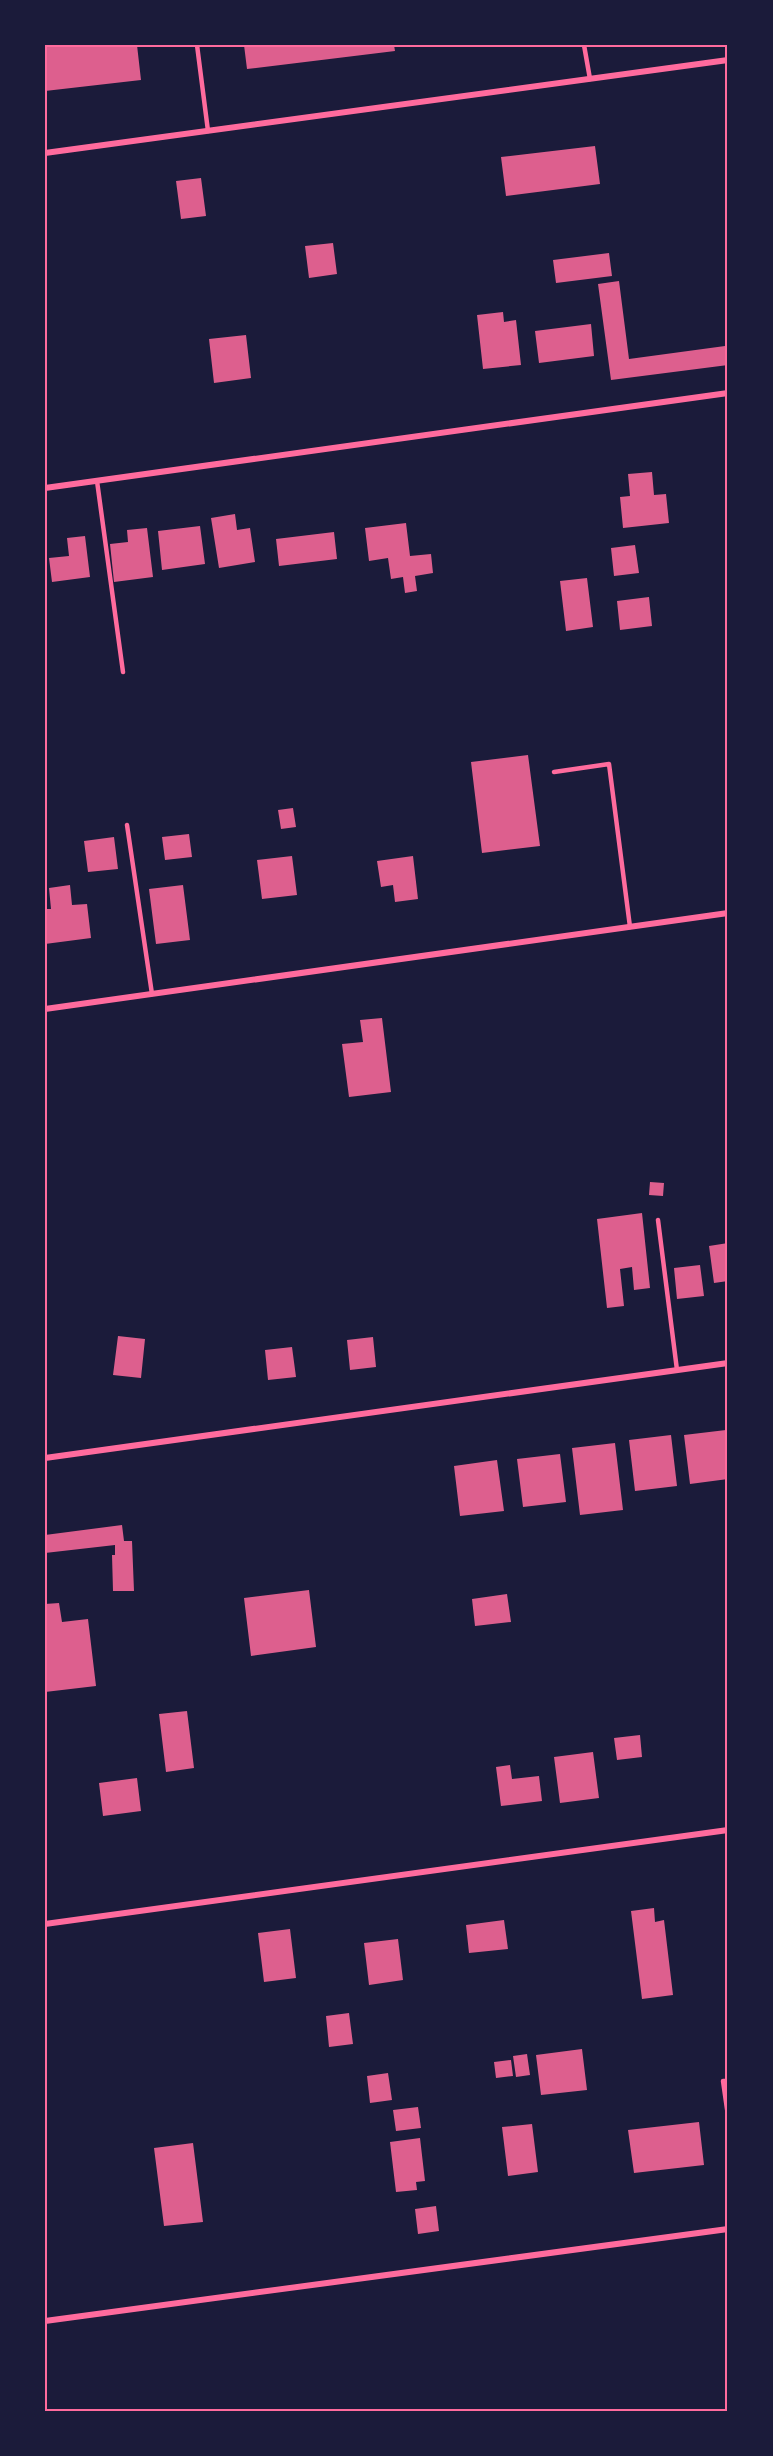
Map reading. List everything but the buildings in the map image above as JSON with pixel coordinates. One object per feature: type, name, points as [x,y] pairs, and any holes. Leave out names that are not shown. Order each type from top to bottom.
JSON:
[{"type":"street","points":[[45,153],[728,60]]},
{"type":"street","points":[[45,488],[728,393]]},
{"type":"street","points":[[45,1009],[728,913]]},
{"type":"street","points":[[45,1458],[728,1363]]},
{"type":"street","points":[[45,1924],[728,1830]]},
{"type":"street","points":[[45,2321],[728,2229]]},
{"type":"lane","points":[[197,45],[208,131]]},
{"type":"lane","points":[[584,45],[590,79]]},
{"type":"lane","points":[[97,481],[123,672]]},
{"type":"lane","points":[[554,772],[609,764],[630,927]]},
{"type":"lane","points":[[127,825],[152,994]]},
{"type":"lane","points":[[658,1220],[677,1370]]},
{"type":"lane","points":[[728,2081],[723,2081],[728,2116]]}]
